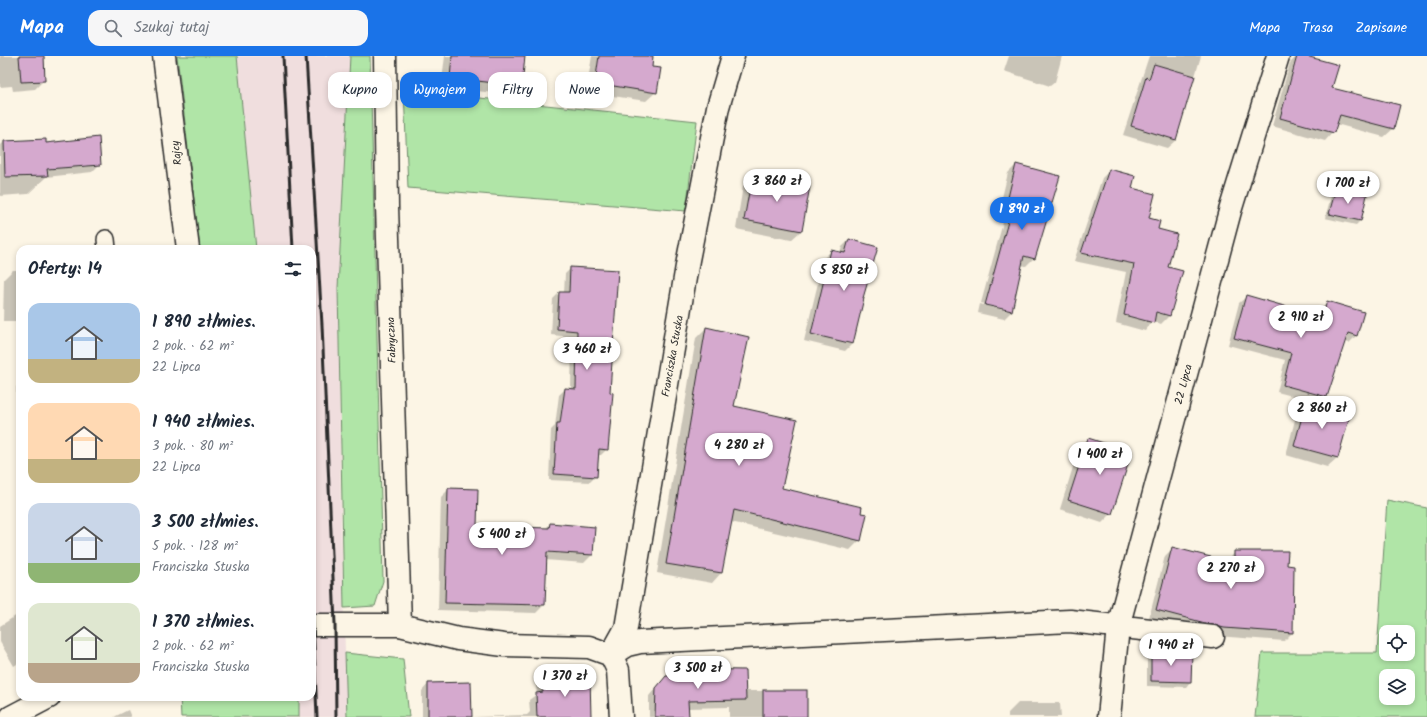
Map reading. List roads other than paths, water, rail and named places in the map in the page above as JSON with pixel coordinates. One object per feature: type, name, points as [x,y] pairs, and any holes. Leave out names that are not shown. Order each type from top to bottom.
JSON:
[{"type":"street","name":"Rajcy","points":[[164,56],[188,245]]},
{"type":"street","name":"Fabryczna","points":[[385,56],[387,214],[400,625]]},
{"type":"street","name":"Franciszka Stuska","points":[[611,655],[626,628],[688,260],[715,122],[733,56]]},
{"type":"street","name":"22 Lipca","points":[[1109,717],[1118,627],[1230,211],[1278,56]]},
{"type":"street","points":[[611,655],[627,645],[640,642],[1070,621],[1213,637]]},
{"type":"street","points":[[316,625],[400,625],[458,639],[504,645],[589,647],[611,655],[618,670],[620,710]]},
{"type":"street","points":[[11,717],[41,701]]},
{"type":"railway","points":[[283,56],[293,245]]},
{"type":"railway","points":[[306,56],[322,325],[335,624],[336,717]]},
{"type":"railway","points":[[316,693],[317,717]]}]
